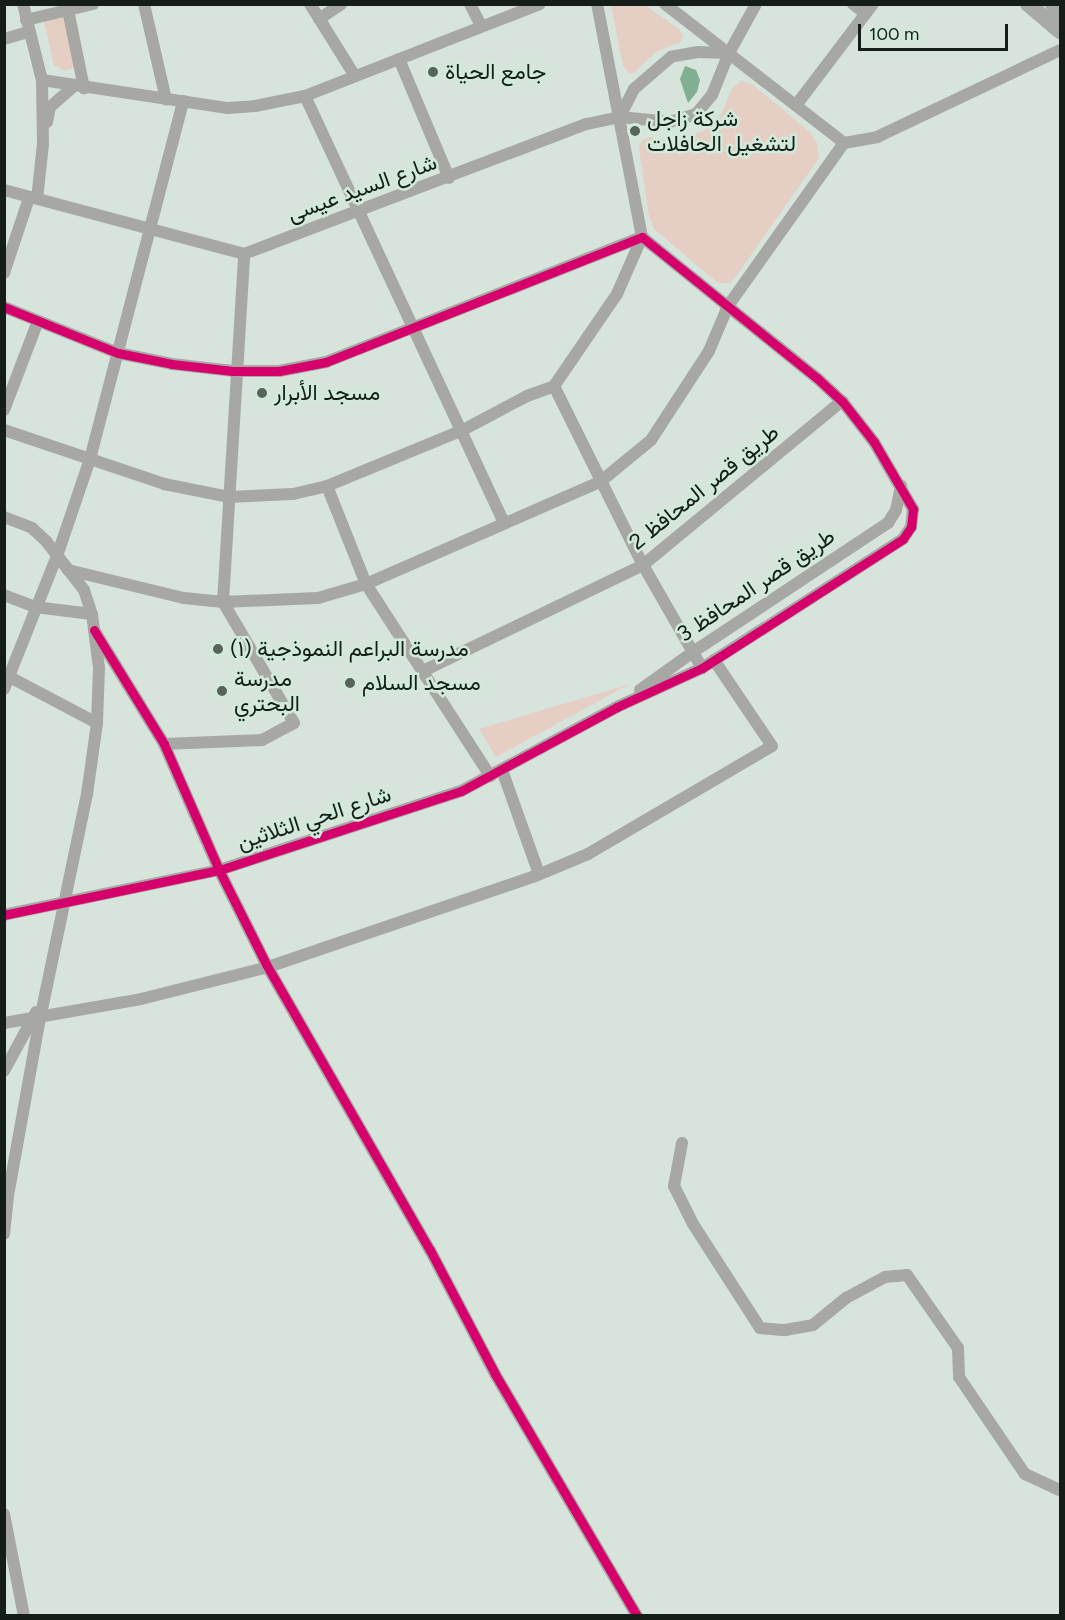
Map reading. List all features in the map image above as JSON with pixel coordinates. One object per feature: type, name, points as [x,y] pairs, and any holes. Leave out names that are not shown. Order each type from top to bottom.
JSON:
[{"type":"main road","points":[[1028,4],[1060,31]]},
{"type":"main road","points":[[1053,4],[1060,12]]},
{"type":"street","points":[[23,4],[42,80],[43,144]]},
{"type":"street","points":[[4,39],[28,26],[68,10],[93,4]]},
{"type":"street","points":[[144,4],[166,99]]},
{"type":"street","points":[[310,4],[355,76]]},
{"type":"street","points":[[319,19],[341,4]]},
{"type":"street","points":[[470,4],[481,27]]},
{"type":"street","points":[[42,80],[228,108],[255,106],[305,96],[540,4]]},
{"type":"street","points":[[4,430],[164,484],[229,497],[293,494],[327,486],[463,430],[527,396],[554,386],[617,294],[642,237],[597,4]]},
{"type":"street","points":[[665,4],[797,104],[844,143]]},
{"type":"street","name":"شارع السيد عيسى","points":[[244,254],[587,124],[620,117],[670,122],[696,114],[712,95],[729,53],[756,4]]},
{"type":"street","points":[[797,104],[870,9],[853,4]]},
{"type":"street","points":[[68,10],[79,87]]},
{"type":"street","points":[[68,570],[149,591],[223,602],[318,598],[366,584],[600,482],[651,440],[709,351],[728,306],[844,143],[877,137],[1060,50]]},
{"type":"street","points":[[620,117],[634,89],[671,57],[698,52],[729,53]]},
{"type":"street","points":[[399,59],[449,178]]},
{"type":"street","points":[[4,273],[33,199],[50,107],[79,87]]},
{"type":"street","points":[[305,96],[463,430],[504,523]]},
{"type":"street","points":[[4,689],[7,675],[57,556],[90,459],[183,101]]},
{"type":"street","points":[[4,190],[244,254],[239,371],[223,602],[294,723],[262,740],[164,744]]},
{"type":"street","points":[[617,707],[702,668],[903,540],[911,528],[913,509],[874,442],[842,401],[642,237]]},
{"type":"street","points":[[4,307],[118,353],[172,364],[239,371],[279,371],[326,362],[415,328],[507,288],[642,237]]},
{"type":"street","points":[[4,410],[38,321]]},
{"type":"street","points":[[554,386],[600,482],[702,668]]},
{"type":"street","name":"طريق قصر المحافظ 2","points":[[423,671],[644,565],[842,401]]},
{"type":"street","points":[[327,486],[366,584],[490,776]]},
{"type":"street","name":"طريق قصر المحافظ 3","points":[[617,707],[693,652],[888,523],[896,510],[901,486]]},
{"type":"street","points":[[4,517],[32,528],[84,590],[92,614],[99,668],[97,723],[87,794],[45,995],[37,1016],[4,1071]]},
{"type":"street","points":[[4,595],[35,607],[92,614]]},
{"type":"street","points":[[94,630],[164,744],[219,870],[268,967],[424,1240],[495,1374],[637,1616]]},
{"type":"street","points":[[4,1023],[141,999],[268,967],[539,874],[588,854],[772,746],[714,660]]},
{"type":"street","points":[[7,675],[97,723]]},
{"type":"street","name":"شارع الحي الثلاثين","points":[[4,915],[219,870],[461,791],[617,707]]},
{"type":"street","points":[[502,770],[539,874]]},
{"type":"street","points":[[4,1234],[37,1016]]},
{"type":"street","points":[[682,1143],[674,1186],[693,1224],[760,1328],[785,1330],[813,1325],[846,1298],[885,1277],[907,1275],[958,1348],[959,1377],[1025,1474],[1060,1491]]},
{"type":"street","points":[[4,1514],[24,1616]]},
{"type":"shaded area","points":[[611,5],[645,5],[679,29],[683,36],[680,42],[656,52],[634,73],[629,73],[623,66]]},
{"type":"shaded area","points":[[67,15],[76,66],[66,71],[54,65],[44,21]]},
{"type":"shaded area","points":[[685,66],[696,70],[700,80],[697,92],[688,103],[680,79]]},
{"type":"shaded area","points":[[741,81],[752,84],[811,133],[817,143],[819,158],[737,275],[730,283],[718,283],[654,229],[649,216],[639,148],[641,141],[649,137],[663,140],[684,139],[705,130],[722,113],[732,88]]},
{"type":"shaded area","points":[[630,684],[496,757],[479,729]]},
{"type":"cycle path","points":[[4,307],[118,353],[172,364],[233,371],[279,371],[326,362],[642,237],[817,378],[842,401],[874,442],[913,509],[911,527],[903,539],[702,668],[617,707],[461,791],[219,870],[4,915]]},
{"type":"cycle path","points":[[94,630],[164,744],[219,870],[266,964],[430,1250],[495,1374],[637,1616]]},
{"type":"place","name":"جامع الحياة","points":[[433,72]]},
{"type":"place","name":"شركة زاجل لتشغيل الحافلات","points":[[635,131]]},
{"type":"place","name":"مسجد الأبرار","points":[[262,393]]},
{"type":"place","name":"مدرسة البراعم النموذجية (١)","points":[[218,649]]},
{"type":"place","name":"مسجد السلام","points":[[350,683]]},
{"type":"place","name":"مدرسة البحتري","points":[[222,691]]}]
